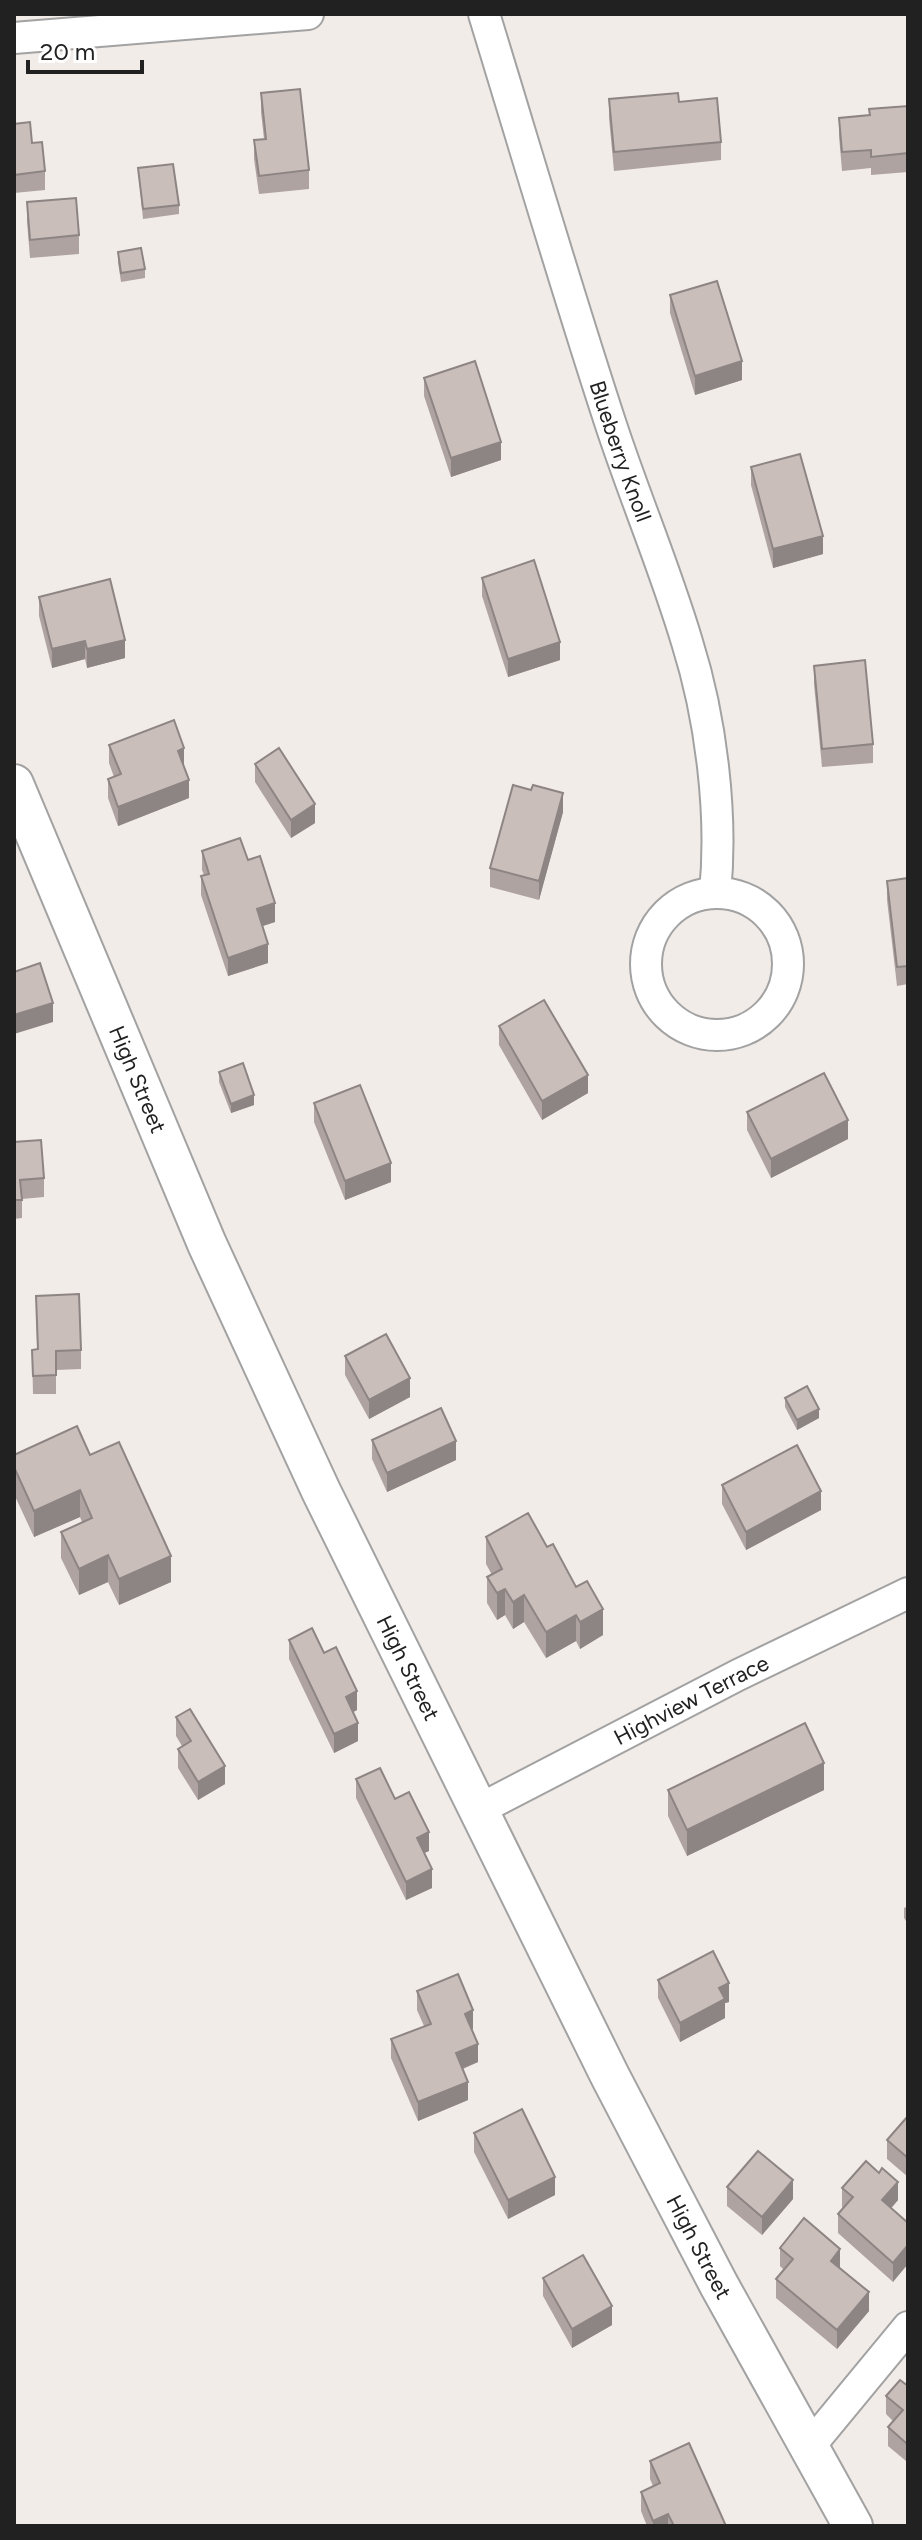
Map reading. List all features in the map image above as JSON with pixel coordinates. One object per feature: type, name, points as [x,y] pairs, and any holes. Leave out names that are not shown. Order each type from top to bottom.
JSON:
[{"type":"street","points":[[14,38],[308,14]]},
{"type":"street","name":"Blueberry Knoll","points":[[484,14],[606,409],[689,645],[704,718],[714,791],[719,860],[715,893]]},
{"type":"street","name":"High Street","points":[[14,784],[243,1325],[315,1478],[664,2180],[853,2526]]},
{"type":"street","points":[[715,893],[740,897],[769,916],[784,941],[788,969],[784,988],[763,1018],[746,1029],[725,1035],[705,1035],[676,1022],[663,1010],[650,990],[646,967],[648,946],[663,917],[680,903],[715,893]]},
{"type":"street","name":"Highview Terrace","points":[[478,1810],[726,1681],[908,1593]]},
{"type":"street","points":[[809,2447],[908,2327]]},
{"type":"building","points":[[300,89],[309,170],[259,176],[254,140],[266,139],[261,93]]},
{"type":"building","points":[[678,93],[679,102],[717,98],[721,142],[614,152],[609,99]]},
{"type":"building","points":[[908,106],[908,153],[871,157],[871,150],[842,152],[839,118],[870,115],[869,109]]},
{"type":"building","points":[[30,122],[32,143],[42,142],[45,171],[14,175],[14,124]]},
{"type":"building","points":[[173,164],[179,205],[143,209],[138,168]]},
{"type":"building","points":[[76,198],[79,235],[30,240],[27,202]]},
{"type":"building","points":[[141,248],[145,269],[121,273],[118,252]]},
{"type":"building","points":[[717,281],[742,361],[695,376],[670,295]]},
{"type":"building","points":[[475,361],[501,442],[451,458],[424,378]]},
{"type":"building","points":[[800,454],[823,536],[773,549],[751,467]]},
{"type":"building","points":[[534,560],[560,642],[508,659],[482,578]]},
{"type":"building","points":[[110,579],[125,640],[87,649],[85,641],[52,649],[39,597]]},
{"type":"building","points":[[865,660],[873,744],[822,749],[814,666]]},
{"type":"building","points":[[174,720],[184,748],[178,751],[189,780],[118,807],[108,779],[121,774],[109,745]]},
{"type":"building","points":[[279,748],[315,804],[291,820],[255,764]]},
{"type":"building","points":[[513,785],[531,790],[533,785],[563,793],[539,881],[490,868]]},
{"type":"building","points":[[240,838],[248,860],[260,856],[275,903],[257,909],[268,944],[228,958],[201,876],[209,874],[202,851]]},
{"type":"building","points":[[908,878],[908,966],[897,967],[887,881]]},
{"type":"building","points":[[40,963],[53,1003],[14,1015],[14,972]]},
{"type":"building","points":[[544,1000],[588,1075],[542,1101],[499,1026]]},
{"type":"building","points":[[243,1063],[254,1095],[231,1104],[219,1072]]},
{"type":"building","points":[[824,1073],[848,1120],[771,1159],[747,1112]]},
{"type":"building","points":[[360,1085],[391,1163],[345,1181],[314,1103]]},
{"type":"building","points":[[41,1140],[44,1178],[20,1180],[22,1200],[14,1200],[14,1142]]},
{"type":"building","points":[[79,1294],[81,1350],[56,1351],[56,1375],[33,1376],[32,1350],[38,1349],[36,1296]]},
{"type":"building","points":[[386,1334],[410,1378],[369,1400],[345,1356]]},
{"type":"building","points":[[807,1386],[819,1409],[797,1420],[785,1398]]},
{"type":"building","points":[[441,1408],[456,1441],[387,1473],[372,1440]]},
{"type":"building","points":[[77,1426],[90,1455],[119,1442],[171,1556],[119,1579],[108,1555],[79,1569],[61,1532],[92,1518],[80,1490],[34,1511],[14,1467],[14,1455]]},
{"type":"building","points":[[797,1445],[821,1491],[746,1532],[722,1485]]},
{"type":"building","points":[[528,1513],[547,1547],[553,1544],[576,1587],[587,1581],[603,1609],[580,1622],[576,1615],[546,1632],[524,1595],[513,1602],[505,1589],[497,1593],[487,1577],[502,1569],[486,1537]]},
{"type":"building","points":[[312,1628],[324,1653],[336,1647],[357,1691],[346,1697],[358,1723],[334,1734],[289,1640]]},
{"type":"building","points":[[190,1709],[225,1766],[198,1782],[178,1749],[191,1741],[176,1717]]},
{"type":"building","points":[[805,1723],[824,1763],[687,1830],[668,1790]]},
{"type":"building","points":[[380,1768],[395,1799],[409,1792],[429,1832],[417,1838],[432,1869],[406,1882],[356,1779]]},
{"type":"building","points":[[713,1951],[729,1983],[719,1988],[725,1999],[680,2023],[658,1980]]},
{"type":"building","points":[[458,1974],[473,2010],[465,2014],[478,2044],[456,2053],[468,2082],[418,2102],[391,2039],[431,2024],[417,1991]]},
{"type":"building","points":[[522,2109],[555,2177],[508,2200],[474,2133]]},
{"type":"building","points":[[908,2116],[908,2158],[887,2140]]},
{"type":"building","points":[[758,2151],[793,2180],[762,2217],[727,2187]]},
{"type":"building","points":[[866,2161],[879,2173],[882,2168],[898,2182],[882,2200],[908,2223],[908,2245],[893,2263],[838,2214],[853,2197],[842,2188]]},
{"type":"building","points":[[804,2218],[840,2249],[831,2261],[869,2292],[837,2330],[776,2279],[793,2259],[780,2248]]},
{"type":"building","points":[[583,2255],[612,2306],[572,2329],[543,2278]]},
{"type":"building","points":[[900,2380],[908,2386],[906,2443],[888,2427],[903,2410],[886,2396]]},
{"type":"building","points":[[689,2443],[726,2526],[674,2526],[668,2514],[653,2521],[641,2492],[660,2483],[650,2461]]}]
